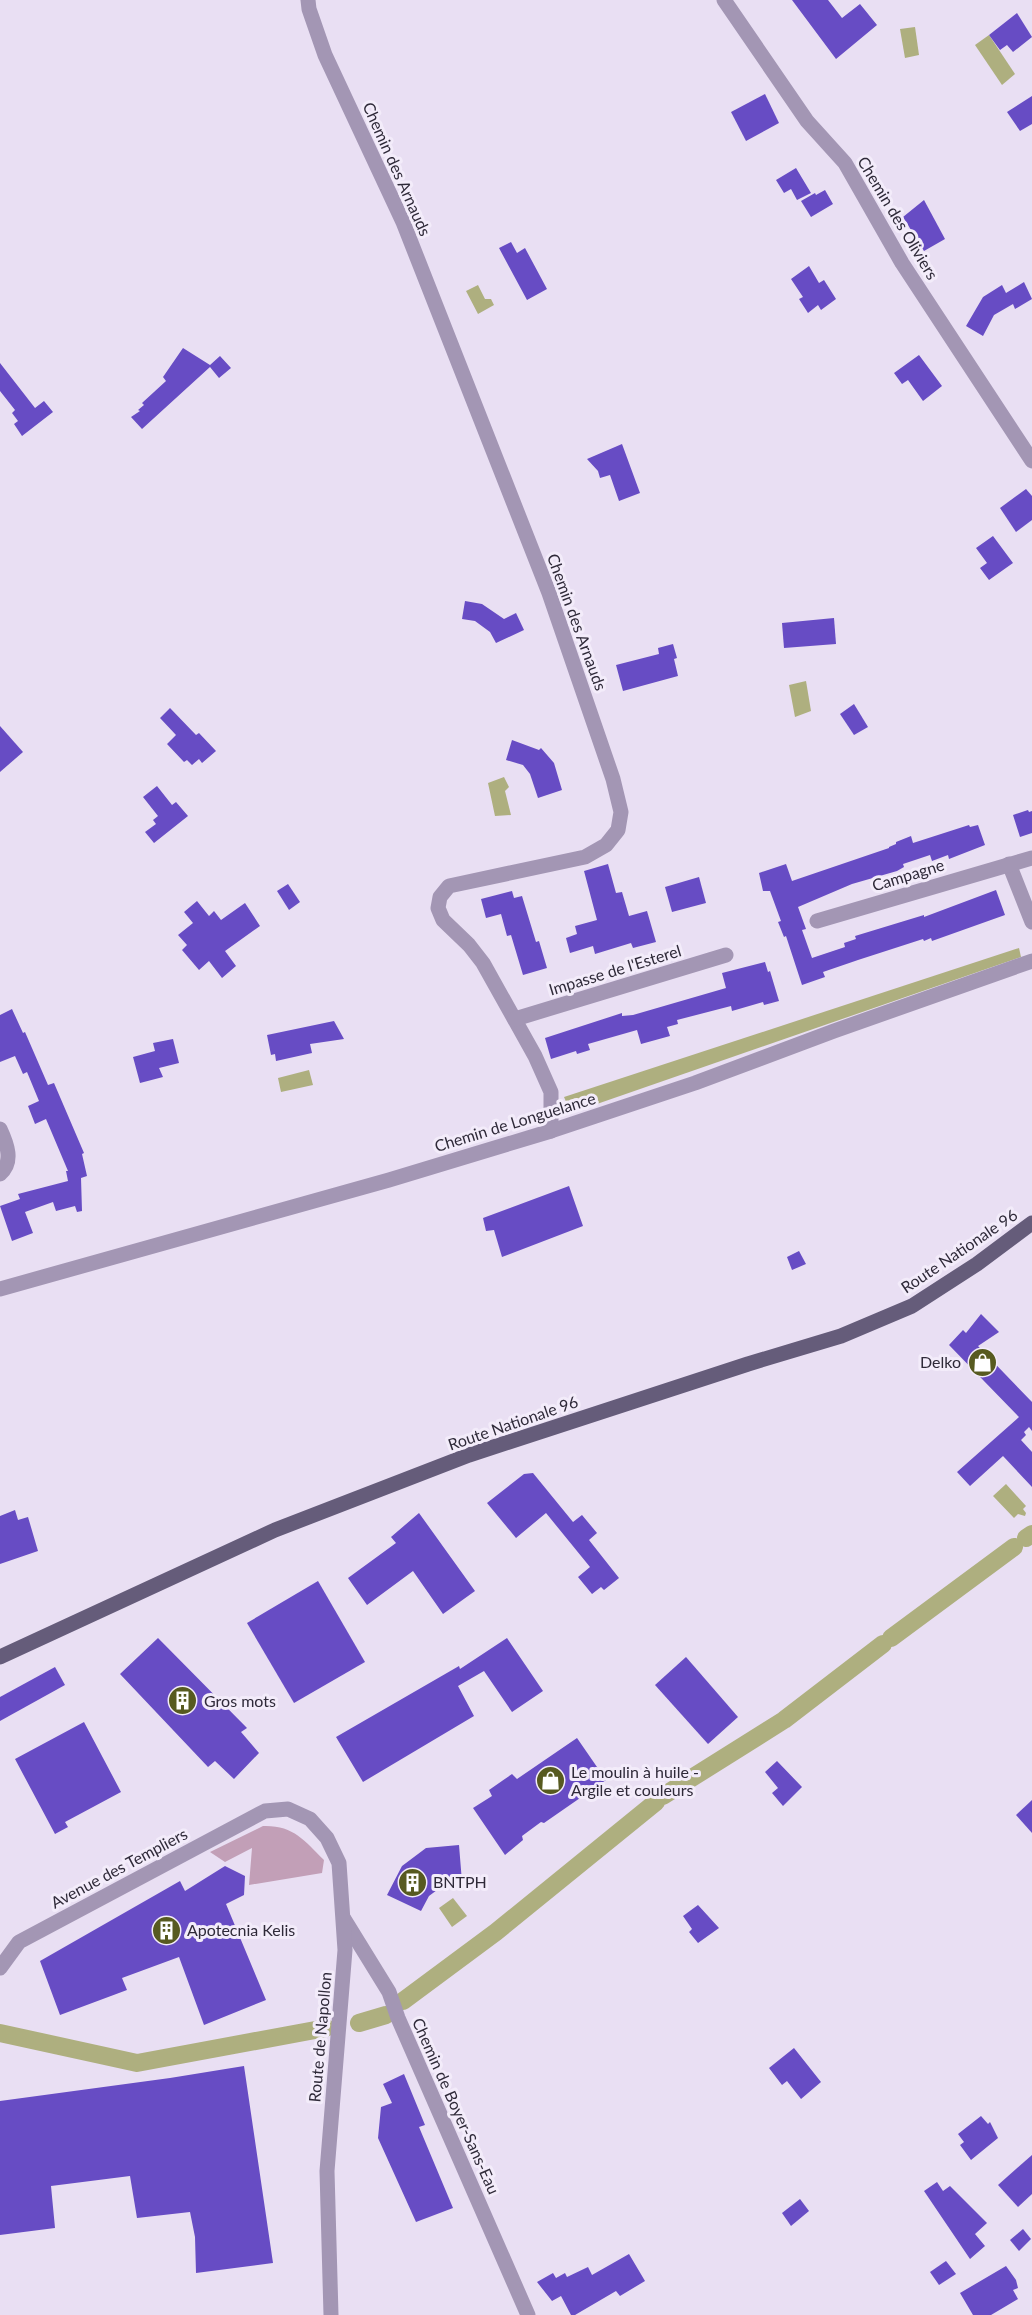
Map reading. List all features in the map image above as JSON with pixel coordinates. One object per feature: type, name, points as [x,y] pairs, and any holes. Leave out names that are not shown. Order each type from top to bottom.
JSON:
[{"type":"main road","name":"Route Nationale 96","points":[[0,1657],[275,1530],[469,1455],[841,1336],[912,1306],[976,1264],[1032,1222]]},
{"type":"street","name":"Chemin des Arnauds","points":[[308,0],[325,56],[403,222],[549,593],[613,779],[621,812],[618,830],[606,845],[585,857],[449,886],[440,897],[438,908],[442,920],[469,945],[483,963],[535,1056],[551,1092],[551,1131]]},
{"type":"street","name":"Chemin des Oliviers","points":[[724,0],[807,121],[845,163],[902,263],[1032,461]]},
{"type":"street","name":"Campagne","points":[[818,921],[1032,858]]},
{"type":"street","points":[[1009,864],[1032,922]]},
{"type":"street","name":"Impasse de l'Esterel","points":[[514,1019],[726,955]]},
{"type":"street","name":"Chemin de Longuelance","points":[[0,1289],[389,1180],[551,1131],[695,1083],[1032,961]]},
{"type":"street","points":[[0,1130],[9,1158],[0,1174]]},
{"type":"street","name":"Route de Napollon","points":[[265,1811],[288,1809],[310,1819],[327,1838],[339,1863],[345,1950],[327,2171],[331,2315]]},
{"type":"street","name":"Avenue des Templiers","points":[[0,1968],[19,1942],[265,1811]]},
{"type":"street","name":"Chemin de Boyer-Sans-Eau","points":[[343,1917],[389,1992],[398,2018],[528,2315]]},
{"type":"shaded area","points":[[915,27],[919,55],[905,58],[900,29]]},
{"type":"shaded area","points":[[989,35],[1015,74],[1002,85],[975,45]]},
{"type":"shaded area","points":[[478,285],[485,299],[491,299],[494,305],[478,314],[466,291]]},
{"type":"shaded area","points":[[806,681],[811,711],[795,717],[789,685]]},
{"type":"shaded area","points":[[504,777],[509,787],[505,791],[511,815],[495,816],[488,783]]},
{"type":"shaded area","points":[[1019,948],[1021,957],[571,1113],[564,1097]]},
{"type":"shaded area","points":[[309,1070],[313,1085],[281,1092],[278,1078]]},
{"type":"shaded area","points":[[1006,1484],[1026,1506],[1023,1509],[1025,1516],[1018,1514],[1014,1518],[993,1496]]},
{"type":"shaded area","points":[[263,1826],[282,1828],[304,1840],[324,1860],[322,1873],[249,1885],[252,1848],[225,1862],[210,1852]]},
{"type":"shaded area","points":[[453,1898],[467,1916],[452,1927],[439,1908]]},
{"type":"building","points":[[792,0],[828,0],[842,18],[860,4],[877,25],[836,59]]},
{"type":"building","points":[[1017,13],[1032,37],[1013,52],[1007,45],[1000,50],[989,35]]},
{"type":"building","points":[[765,94],[779,123],[746,141],[731,112]]},
{"type":"building","points":[[1032,96],[1032,124],[1020,131],[1007,112]]},
{"type":"building","points":[[796,168],[811,193],[797,200],[791,189],[784,193],[776,180]]},
{"type":"building","points":[[825,190],[833,204],[811,217],[801,201]]},
{"type":"building","points":[[924,200],[945,239],[924,251],[903,217]]},
{"type":"building","points":[[511,242],[517,253],[525,248],[547,289],[527,300],[499,248]]},
{"type":"building","points":[[809,266],[819,283],[824,280],[836,299],[821,310],[818,305],[808,313],[799,299],[803,297],[791,279]]},
{"type":"building","points":[[1024,282],[1032,299],[1015,309],[1013,304],[994,315],[983,336],[966,326],[983,297],[1002,285],[1006,293]]},
{"type":"building","points":[[183,348],[210,365],[220,356],[231,368],[219,378],[210,367],[142,429],[131,417],[140,411],[138,410],[144,405],[142,403],[166,381],[163,377]]},
{"type":"building","points":[[919,355],[942,386],[923,401],[908,380],[902,384],[894,373]]},
{"type":"building","points":[[0,363],[35,408],[44,401],[53,412],[22,436],[14,424],[18,421],[12,413],[15,410],[0,391]]},
{"type":"building","points":[[622,444],[640,493],[619,501],[610,475],[600,478],[598,471],[587,459]]},
{"type":"building","points":[[1026,489],[1032,496],[1032,520],[1016,532],[1000,508]]},
{"type":"building","points":[[993,536],[1013,563],[989,580],[980,568],[987,563],[976,548]]},
{"type":"building","points":[[465,601],[482,604],[504,619],[516,613],[524,630],[496,643],[490,632],[475,621],[462,619]]},
{"type":"building","points":[[834,618],[836,644],[784,648],[782,623]]},
{"type":"building","points":[[673,644],[678,676],[623,691],[616,665],[659,654],[658,648]]},
{"type":"building","points":[[854,704],[868,727],[854,735],[840,714]]},
{"type":"building","points":[[170,708],[196,735],[199,733],[216,751],[202,763],[199,759],[192,765],[187,760],[184,762],[167,744],[176,735],[160,718]]},
{"type":"building","points":[[0,726],[23,752],[0,772]]},
{"type":"building","points":[[512,740],[539,750],[541,748],[554,763],[562,790],[538,798],[530,774],[523,765],[506,760]]},
{"type":"building","points":[[157,786],[172,805],[176,802],[188,816],[154,843],[145,832],[156,824],[153,820],[158,816],[143,797]]},
{"type":"building","points":[[1028,810],[1032,811],[1032,833],[1020,837],[1013,815]]},
{"type":"building","points":[[969,825],[970,827],[978,825],[985,845],[949,859],[948,855],[932,861],[930,855],[903,864],[904,867],[897,871],[852,884],[798,907],[806,929],[802,930],[812,958],[845,947],[844,943],[856,939],[855,936],[924,915],[924,917],[996,890],[1005,915],[932,941],[931,938],[924,941],[923,939],[823,972],[825,977],[802,985],[786,936],[784,937],[778,922],[781,921],[770,891],[763,891],[759,873],[786,864],[792,881],[889,848],[896,842],[911,836],[913,843]]},
{"type":"building","points":[[608,864],[616,893],[622,892],[629,916],[647,911],[656,942],[633,948],[631,943],[595,954],[593,946],[570,953],[566,938],[577,934],[575,926],[597,920],[584,871]]},
{"type":"building","points":[[699,877],[706,903],[672,912],[665,887]]},
{"type":"building","points":[[288,884],[300,902],[289,910],[277,891]]},
{"type":"building","points":[[512,891],[514,898],[522,896],[536,942],[539,941],[547,968],[523,975],[511,935],[507,936],[501,914],[486,918],[481,899]]},
{"type":"building","points":[[197,901],[209,916],[214,911],[221,920],[245,903],[260,926],[225,951],[236,966],[222,978],[209,961],[199,970],[182,950],[187,945],[178,935],[193,923],[184,912]]},
{"type":"building","points":[[765,962],[779,1001],[764,1005],[763,1002],[732,1011],[731,1006],[677,1020],[678,1024],[667,1027],[670,1036],[641,1044],[637,1030],[588,1044],[590,1050],[577,1054],[576,1051],[551,1059],[545,1038],[622,1013],[622,1016],[633,1015],[726,988],[722,973]]},
{"type":"building","points":[[12,1009],[23,1033],[25,1032],[48,1085],[54,1083],[84,1153],[82,1154],[87,1176],[81,1178],[82,1211],[77,1212],[75,1206],[56,1211],[53,1202],[25,1212],[33,1233],[12,1241],[0,1206],[20,1199],[18,1194],[68,1181],[66,1171],[68,1171],[46,1119],[35,1124],[28,1106],[39,1101],[27,1072],[23,1074],[15,1056],[0,1062],[0,1015]]},
{"type":"building","points":[[334,1021],[344,1039],[310,1044],[312,1053],[276,1061],[275,1054],[271,1055],[267,1035]]},
{"type":"building","points":[[173,1039],[179,1063],[159,1068],[163,1077],[140,1083],[133,1057],[155,1051],[153,1043]]},
{"type":"building","points":[[569,1186],[583,1226],[502,1257],[494,1230],[486,1231],[483,1218]]},
{"type":"building","points":[[799,1251],[806,1264],[792,1270],[787,1257]]},
{"type":"building","points":[[981,1314],[999,1332],[978,1346],[1032,1402],[1032,1431],[1029,1427],[1021,1440],[1032,1452],[1032,1487],[1003,1456],[970,1486],[957,1472],[1019,1417],[949,1345],[963,1330],[966,1333]]},
{"type":"building","points":[[533,1473],[573,1522],[582,1515],[597,1533],[589,1540],[619,1578],[604,1590],[601,1587],[592,1594],[578,1577],[590,1567],[546,1513],[516,1538],[487,1503],[524,1474]]},
{"type":"building","points":[[15,1510],[18,1520],[28,1517],[38,1551],[0,1564],[0,1516]]},
{"type":"building","points":[[419,1513],[475,1591],[443,1614],[413,1571],[367,1605],[348,1578],[396,1543],[391,1537]]},
{"type":"building","points":[[318,1581],[365,1662],[294,1703],[247,1623]]},
{"type":"building","name":"Gros mots","points":[[158,1638],[247,1728],[241,1732],[259,1753],[234,1779],[215,1761],[208,1767],[120,1674]]},
{"type":"building","points":[[507,1638],[543,1691],[512,1712],[484,1671],[458,1686],[474,1716],[363,1782],[336,1737],[459,1666],[460,1669]]},
{"type":"building","points":[[686,1657],[738,1717],[708,1744],[655,1685]]},
{"type":"building","points":[[55,1667],[65,1685],[0,1721],[0,1697]]},
{"type":"building","points":[[84,1722],[121,1792],[65,1822],[68,1827],[55,1834],[15,1759]]},
{"type":"building","points":[[577,1738],[606,1780],[522,1836],[523,1840],[505,1855],[473,1808],[492,1796],[489,1790],[512,1774],[517,1779]]},
{"type":"building","points":[[777,1761],[802,1787],[783,1806],[772,1793],[778,1788],[765,1772]]},
{"type":"building","points":[[1032,1800],[1032,1833],[1016,1815]]},
{"type":"building","name":"BNTPH","points":[[459,1845],[462,1882],[445,1884],[429,1896],[421,1911],[387,1895],[402,1866],[426,1848]]},
{"type":"building","name":"Apotecnia Kelis","points":[[225,1866],[245,1876],[244,1895],[226,1904],[266,2000],[204,2025],[179,1957],[122,1978],[127,1990],[60,2015],[40,1961],[180,1881],[185,1891]]},
{"type":"building","points":[[698,1905],[719,1928],[698,1943],[689,1932],[692,1929],[683,1916]]},
{"type":"building","points":[[794,2048],[821,2082],[801,2099],[787,2081],[782,2085],[769,2068]]},
{"type":"building","points":[[244,2066],[273,2263],[196,2273],[195,2237],[190,2212],[137,2218],[130,2176],[51,2186],[55,2228],[0,2235],[0,2101]]},
{"type":"building","points":[[404,2074],[425,2125],[419,2127],[453,2208],[416,2222],[378,2138],[381,2107],[392,2103],[383,2084]]},
{"type":"building","points":[[981,2116],[988,2124],[990,2122],[998,2138],[971,2160],[960,2145],[964,2142],[958,2134]]},
{"type":"building","points":[[1032,2155],[1032,2194],[1018,2207],[998,2185]]},
{"type":"building","points":[[937,2182],[943,2191],[950,2186],[987,2223],[975,2234],[985,2246],[970,2259],[924,2191]]},
{"type":"building","points":[[800,2199],[809,2211],[791,2226],[782,2213]]},
{"type":"building","points":[[1023,2229],[1031,2239],[1019,2251],[1010,2240]]},
{"type":"building","points":[[629,2254],[645,2281],[620,2296],[616,2291],[575,2315],[571,2315],[561,2296],[552,2301],[537,2282],[553,2273],[556,2278],[565,2273],[567,2277],[588,2267],[592,2275]]},
{"type":"building","points":[[946,2261],[956,2274],[939,2285],[930,2272]]},
{"type":"building","points":[[1006,2266],[1016,2280],[1018,2288],[1013,2290],[1018,2299],[991,2315],[973,2315],[960,2293]]},
{"type":"waterway","points":[[1026,1538],[1032,1534]]},
{"type":"waterway","points":[[891,1638],[1014,1547]]},
{"type":"waterway","points":[[663,1796],[784,1720],[883,1644]]},
{"type":"waterway","points":[[403,2001],[496,1932],[656,1802]]},
{"type":"waterway","points":[[359,2023],[386,2015]]},
{"type":"waterway","points":[[0,2033],[137,2063],[326,2028]]},
{"type":"place","name":"Delko","points":[[982,1362]]},
{"type":"place","name":"Gros mots","points":[[183,1701]]},
{"type":"place","name":"Le moulin à huile - Argile et couleurs","points":[[550,1781]]},
{"type":"place","name":"BNTPH","points":[[412,1882]]},
{"type":"place","name":"Apotecnia Kelis","points":[[166,1930]]}]
